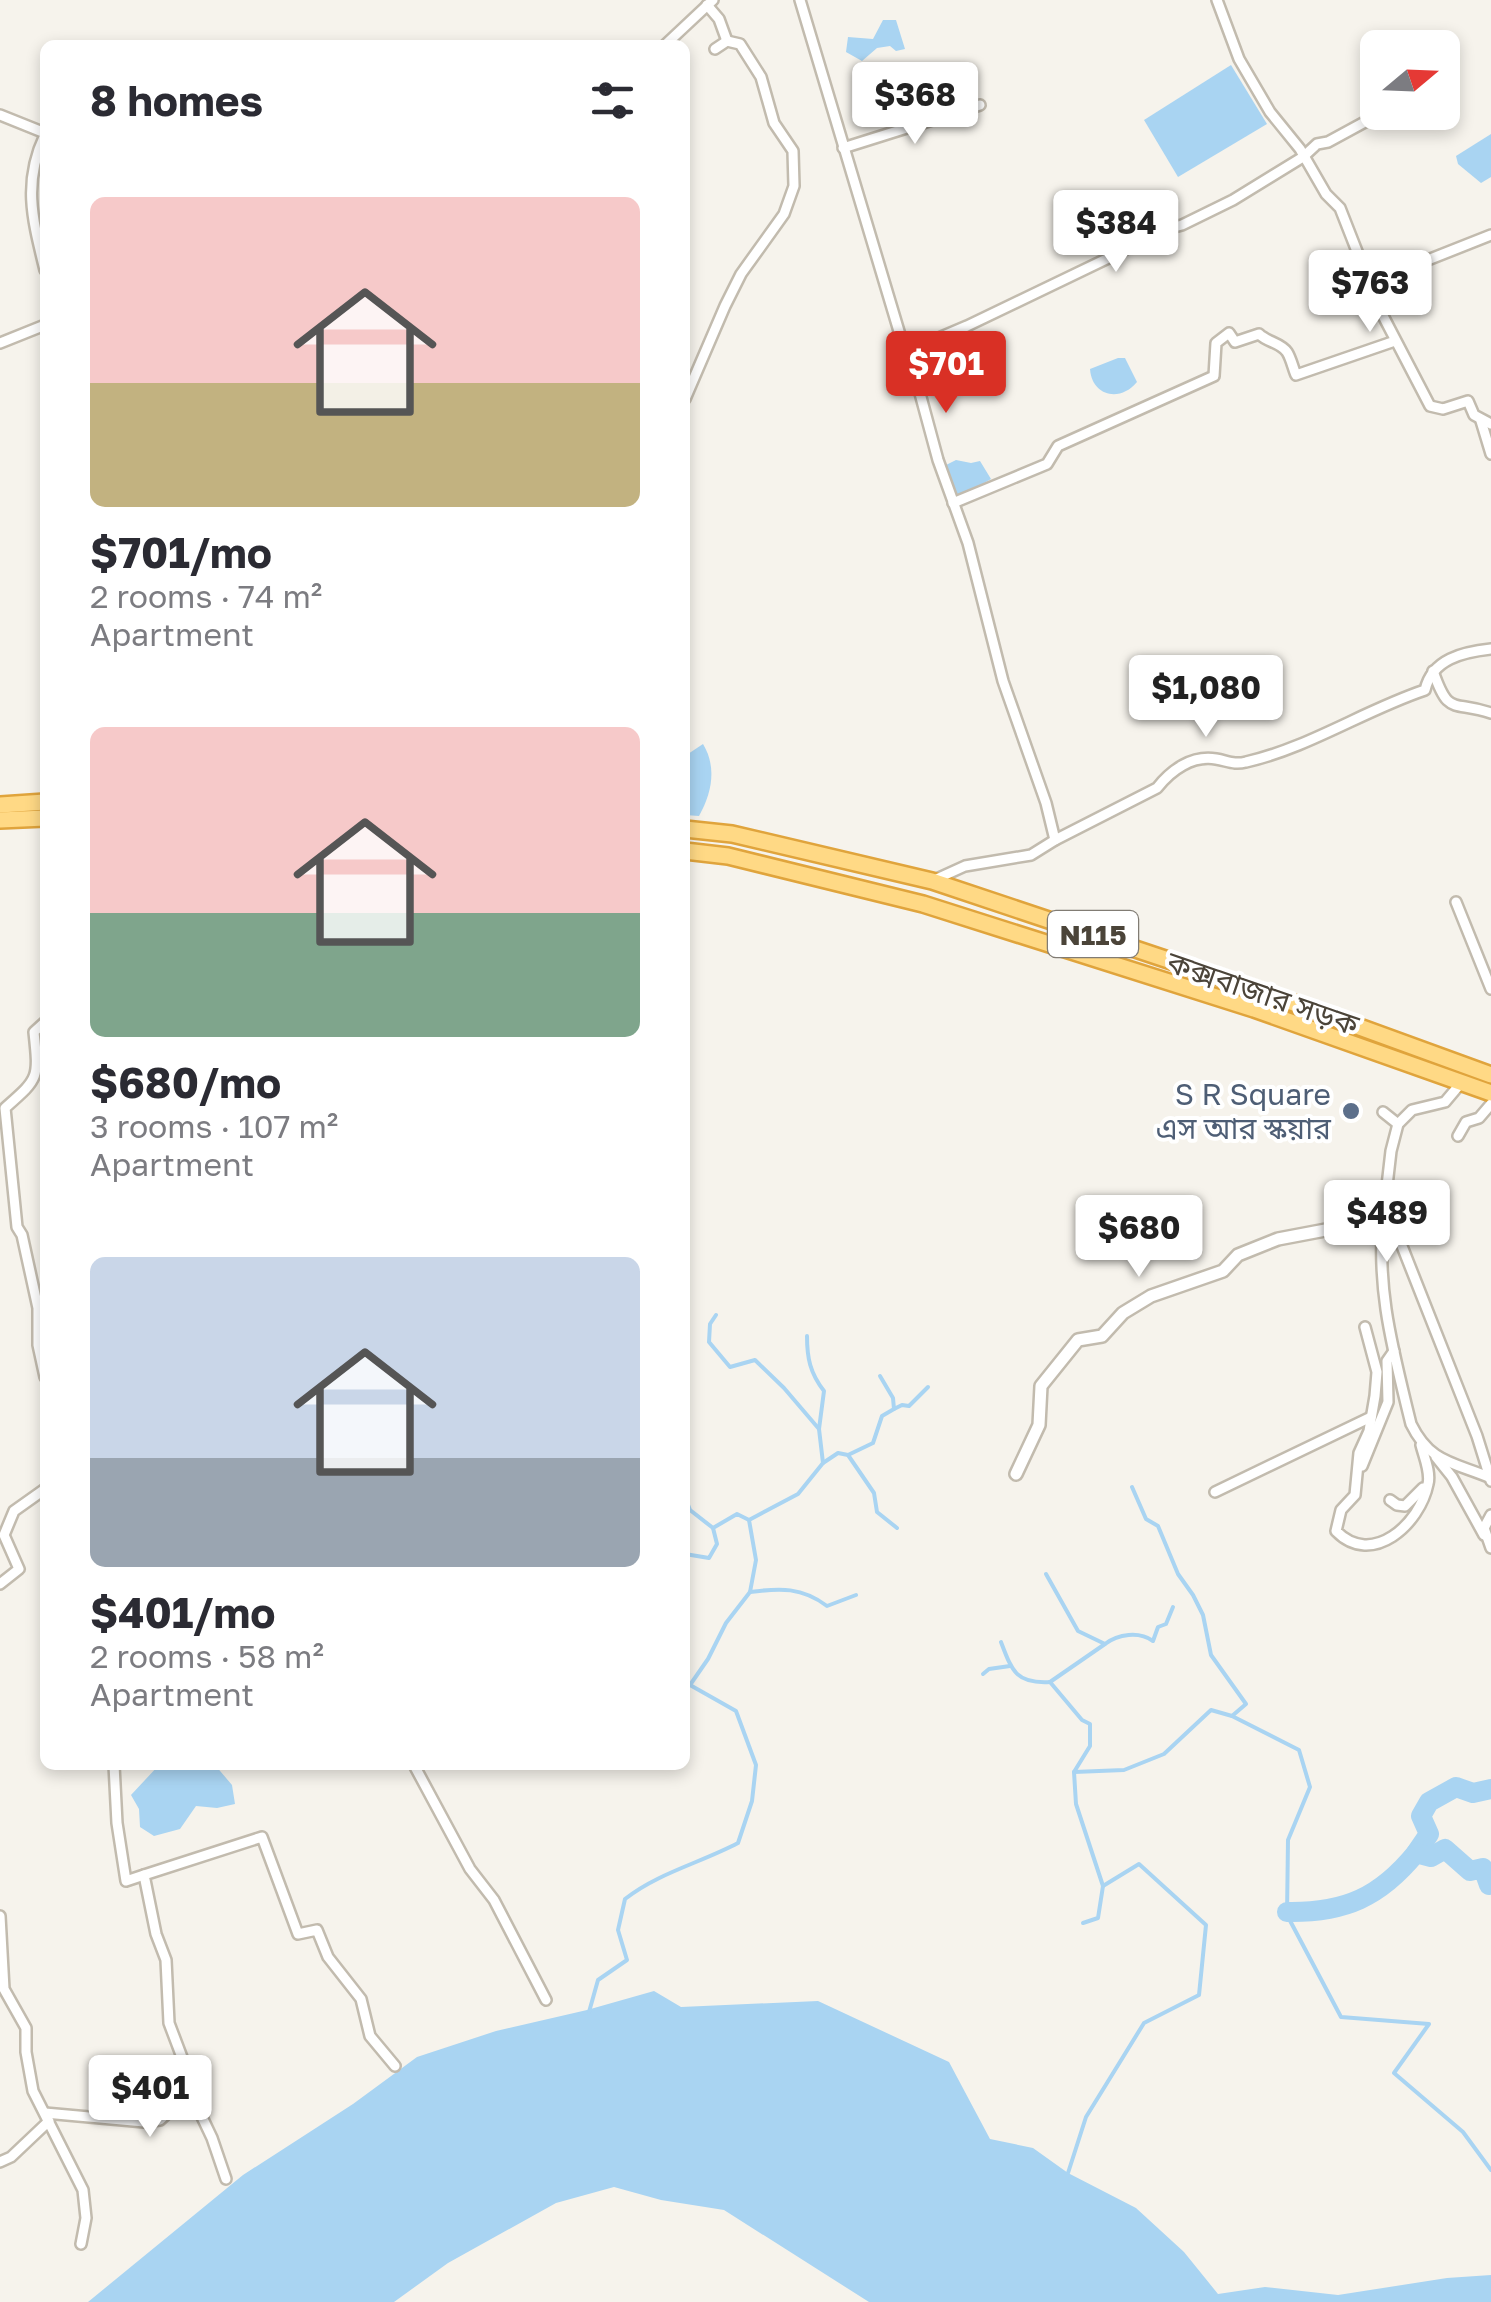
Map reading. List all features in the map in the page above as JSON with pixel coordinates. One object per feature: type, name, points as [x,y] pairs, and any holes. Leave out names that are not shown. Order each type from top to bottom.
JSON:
[{"type":"highway","points":[[0,805],[40,802]]},
{"type":"highway","points":[[0,820],[40,818]]},
{"type":"highway","name":"কক্সবাজার সড়ক","points":[[690,830],[732,834],[932,880],[1258,990],[1491,1075]]},
{"type":"highway","name":"কক্সবাজার সড়ক","points":[[690,852],[728,856],[923,904],[1254,1009],[1491,1094]]},
{"type":"street","points":[[800,0],[938,460],[968,543],[1003,681],[1055,840]]},
{"type":"street","points":[[1217,0],[1238,58],[1270,112],[1326,194],[1340,208],[1395,341],[1430,406],[1443,408],[1468,401],[1486,422],[1491,454]]},
{"type":"street","points":[[670,40],[710,2],[727,40]]},
{"type":"street","points":[[715,48],[727,40]]},
{"type":"street","points":[[690,387],[725,306],[784,214],[794,186],[793,151],[774,123],[761,76],[740,44],[727,40]]},
{"type":"street","points":[[842,148],[980,105]]},
{"type":"street","points":[[0,114],[40,132]]},
{"type":"street","points":[[906,352],[1121,252],[1152,233],[1182,225],[1232,200],[1303,157],[1317,144],[1360,125]]},
{"type":"street","points":[[40,145],[35,156],[30,208],[40,249]]},
{"type":"street","points":[[1372,282],[1491,235]]},
{"type":"street","points":[[0,344],[40,326]]},
{"type":"street","points":[[954,504],[1046,464],[1058,446],[1214,376],[1216,342],[1229,333],[1235,342],[1259,334],[1268,343],[1287,350],[1296,375],[1395,341]]},
{"type":"street","points":[[932,880],[965,866],[1031,855],[1157,788],[1168,774],[1196,759],[1233,764],[1294,746],[1425,690],[1428,676],[1444,661],[1491,649]]},
{"type":"street","points":[[1433,672],[1442,698],[1452,706],[1491,712]]},
{"type":"street","points":[[1456,902],[1491,989]]},
{"type":"street","points":[[40,1027],[34,1032],[35,1080],[3,1110],[17,1227],[38,1308],[40,1354]]},
{"type":"street","points":[[1365,1327],[1377,1372],[1372,1418],[1359,1453],[1355,1496],[1341,1510],[1336,1530],[1347,1542],[1364,1548],[1411,1522],[1428,1482],[1394,1352],[1380,1259],[1398,1124],[1412,1110],[1445,1102],[1461,1083]]},
{"type":"street","points":[[1458,1136],[1466,1122],[1480,1118],[1491,1104]]},
{"type":"street","points":[[1383,1112],[1398,1124]]},
{"type":"street","points":[[1016,1474],[1040,1425],[1041,1386],[1078,1340],[1102,1336],[1123,1313],[1151,1296],[1223,1270],[1238,1255],[1278,1238],[1373,1221],[1380,1216],[1385,1202]]},
{"type":"street","points":[[1385,1202],[1491,1479]]},
{"type":"street","points":[[1356,1486],[1388,1402],[1387,1361],[1394,1352]]},
{"type":"street","points":[[1215,1492],[1372,1418]]},
{"type":"street","points":[[1421,1445],[1452,1477],[1491,1548]]},
{"type":"street","points":[[1435,1456],[1491,1479]]},
{"type":"street","points":[[1390,1500],[1405,1506],[1428,1482]]},
{"type":"street","points":[[0,1584],[20,1569],[4,1535],[14,1511],[40,1493]]},
{"type":"street","points":[[1484,1535],[1491,1515]]},
{"type":"street","points":[[114,1770],[126,1881],[262,1836],[298,1934],[317,1930],[328,1957],[360,1998],[370,2036],[395,2066]]},
{"type":"street","points":[[417,1770],[470,1870],[494,1900],[546,2000]]},
{"type":"street","points":[[144,1875],[156,1934],[166,1960],[169,2023],[194,2090],[193,2098],[226,2179]]},
{"type":"street","points":[[0,1916],[4,1989],[26,2028],[33,2091],[83,2190],[86,2218],[81,2244]]},
{"type":"street","points":[[47,2117],[160,2120],[184,2098],[193,2098]]},
{"type":"street","points":[[0,2162],[11,2157],[47,2117]]},
{"type":"water","points":[[883,20],[896,20],[905,49],[877,48],[862,61],[846,52],[848,37],[873,39]]},
{"type":"water","points":[[1231,65],[1267,124],[1178,177],[1144,120]]},
{"type":"water","points":[[1491,134],[1491,177],[1481,183],[1458,164],[1456,156]]},
{"type":"water","points":[[1125,358],[1137,382],[1123,392],[1108,394],[1096,386],[1090,369]]},
{"type":"water","points":[[956,460],[980,461],[991,479],[967,493],[955,495],[944,466]]},
{"type":"water","points":[[703,744],[710,762],[710,789],[699,816],[690,815],[690,753]]},
{"type":"water","points":[[154,1770],[219,1770],[232,1785],[235,1804],[217,1808],[196,1806],[180,1829],[154,1836],[140,1827],[139,1809],[131,1795]]},
{"type":"water","points":[[654,1991],[681,2007],[818,2001],[949,2062],[990,2139],[1033,2148],[1068,2173],[1136,2208],[1184,2252],[1218,2294],[1265,2287],[1338,2295],[1491,2275],[1491,2302],[869,2302],[724,2210],[661,2200],[614,2187],[556,2203],[448,2263],[394,2302],[88,2302],[243,2175],[417,2057],[496,2031]]},
{"type":"waterway","points":[[716,1315],[710,1324],[709,1342],[730,1367],[755,1360],[819,1429]]},
{"type":"waterway","points":[[807,1336],[810,1365],[824,1391],[819,1429],[823,1463]]},
{"type":"waterway","points":[[848,1455],[873,1443],[882,1416],[894,1409],[893,1398],[880,1376]]},
{"type":"waterway","points":[[894,1409],[909,1406],[928,1387]]},
{"type":"waterway","points":[[589,2012],[598,1980],[627,1960],[618,1930],[625,1899],[665,1875],[738,1843],[752,1801],[756,1765],[736,1711],[690,1685],[726,1623],[750,1592],[756,1560],[749,1520],[798,1494],[823,1463],[838,1453],[848,1455],[874,1493],[877,1512],[897,1528]]},
{"type":"waterway","points":[[1132,1487],[1146,1519],[1158,1526],[1178,1574],[1203,1615],[1211,1655],[1246,1704],[1232,1716]]},
{"type":"waterway","points":[[690,1510],[713,1528]]},
{"type":"waterway","points":[[690,1555],[709,1558],[717,1544],[713,1528],[737,1514],[749,1520]]},
{"type":"waterway","points":[[1046,1574],[1078,1631],[1105,1644],[1050,1682],[1082,1720],[1090,1724],[1090,1746],[1074,1772],[1076,1804],[1103,1886],[1139,1864],[1206,1925],[1199,1995],[1144,2023],[1086,2117],[1068,2173]]},
{"type":"waterway","points":[[750,1592],[790,1590],[827,1606],[856,1595]]},
{"type":"waterway","points":[[1105,1644],[1129,1635],[1153,1641],[1173,1607]]},
{"type":"waterway","points":[[1001,1642],[1017,1674],[1030,1681],[1050,1682]]},
{"type":"waterway","points":[[983,1674],[989,1669],[1010,1666]]},
{"type":"waterway","points":[[1074,1772],[1124,1770],[1164,1754],[1211,1710],[1232,1716],[1299,1750],[1310,1787],[1288,1840],[1287,1915],[1341,2017],[1429,2024],[1394,2073],[1463,2132],[1491,2170]]},
{"type":"waterway","points":[[1416,1853],[1429,1834],[1421,1816],[1429,1802],[1456,1787],[1473,1793],[1491,1789]]},
{"type":"waterway","points":[[1287,1912],[1327,1909],[1360,1899],[1389,1881],[1416,1853],[1431,1857],[1445,1849],[1470,1871],[1483,1868],[1491,1883]]},
{"type":"waterway","points":[[1083,1923],[1098,1918],[1103,1886]]},
{"type":"place","name":"S R Square এস আর স্কয়ার","points":[[1351,1111]]}]
